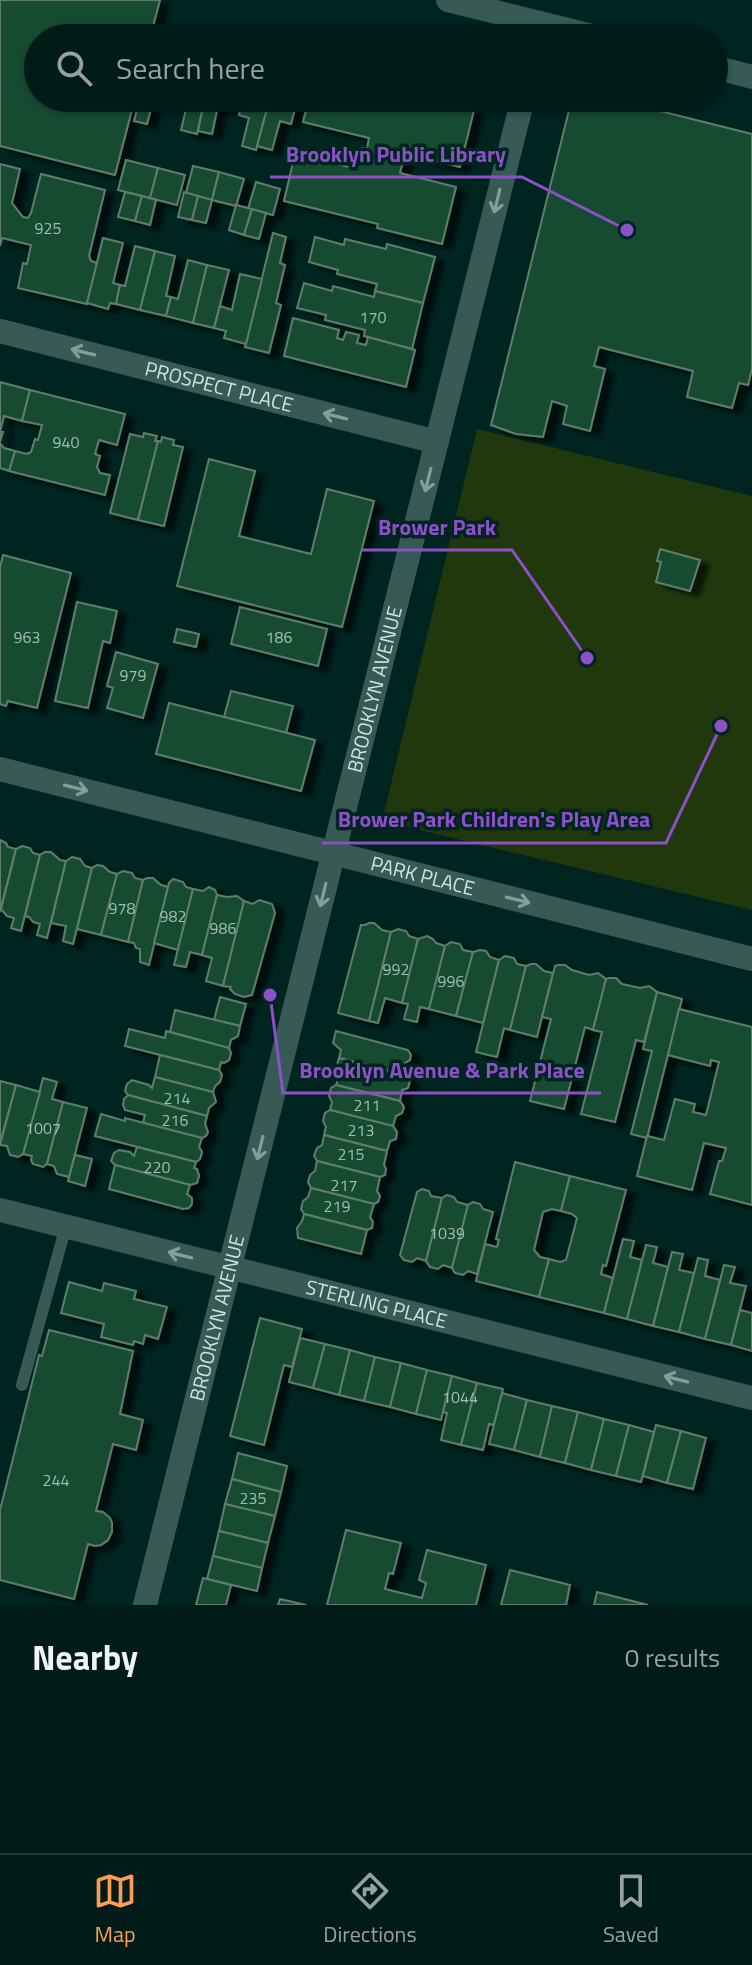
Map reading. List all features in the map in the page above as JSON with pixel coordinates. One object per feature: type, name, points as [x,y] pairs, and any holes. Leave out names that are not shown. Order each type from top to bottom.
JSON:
[{"type":"street","points":[[448,0],[542,20]]},
{"type":"street","points":[[728,71],[752,77]]},
{"type":"street","name":"BROOKLYN AVENUE","points":[[145,1605],[520,112]]},
{"type":"street","name":"PROSPECT PLACE","points":[[0,331],[437,442]]},
{"type":"street","name":"PARK PLACE","points":[[0,769],[752,959]]},
{"type":"street","name":"STERLING PLACE","points":[[0,1210],[752,1398]]},
{"type":"lane","points":[[22,1385],[66,1226]]},
{"type":"green space","points":[[477,429],[752,496],[752,910],[382,821]]},
{"type":"building","points":[[0,0],[160,0],[154,24],[24,24],[24,112],[131,112],[115,175],[0,146]]},
{"type":"building","points":[[136,112],[150,112],[147,124],[134,121]]},
{"type":"building","points":[[185,112],[202,112],[197,134],[181,130]]},
{"type":"building","points":[[202,112],[217,112],[212,134],[198,131]]},
{"type":"building","points":[[240,112],[266,112],[256,150],[242,146],[249,118],[239,115]]},
{"type":"building","points":[[266,112],[294,112],[291,124],[280,121],[272,150],[257,146]]},
{"type":"building","points":[[306,112],[474,112],[460,167],[405,154],[400,173],[456,187],[442,244],[377,228],[378,224],[284,201],[295,154],[353,168],[358,163],[362,148],[367,149],[369,138],[303,122]]},
{"type":"building","points":[[569,112],[664,112],[752,134],[752,369],[748,385],[739,383],[732,408],[687,397],[693,371],[599,347],[594,366],[605,369],[590,431],[563,424],[567,406],[552,401],[543,437],[516,434],[491,425]]},
{"type":"building","points":[[126,160],[158,168],[150,198],[118,190]]},
{"type":"building","points":[[0,164],[20,169],[12,203],[23,217],[28,218],[31,213],[41,174],[105,190],[89,256],[91,261],[97,263],[87,304],[18,288],[23,263],[27,264],[31,245],[2,238],[0,246]]},
{"type":"building","points":[[193,166],[219,172],[212,200],[186,193]]},
{"type":"building","points":[[158,168],[185,175],[177,205],[150,198]]},
{"type":"building","points":[[219,172],[244,179],[236,206],[212,200]]},
{"type":"building","points":[[256,182],[280,189],[273,215],[248,209]]},
{"type":"building","points":[[125,192],[142,196],[135,221],[118,217]]},
{"type":"building","points":[[184,192],[198,196],[192,220],[178,217]]},
{"type":"building","points":[[142,196],[156,200],[150,225],[135,221]]},
{"type":"building","points":[[198,196],[212,200],[206,223],[192,220]]},
{"type":"building","points":[[236,205],[252,209],[244,235],[229,230]]},
{"type":"building","points":[[252,209],[266,213],[259,239],[244,235]]},
{"type":"building","points":[[273,233],[286,237],[280,263],[285,265],[276,303],[281,305],[269,353],[245,347]]},
{"type":"building","points":[[315,237],[344,245],[345,239],[386,249],[387,244],[435,257],[423,303],[375,291],[377,284],[337,274],[338,270],[309,262]]},
{"type":"building","points":[[103,238],[123,243],[113,283],[120,285],[116,304],[110,303],[108,309],[87,303]]},
{"type":"building","points":[[135,246],[155,251],[140,310],[116,304],[120,285],[125,286]]},
{"type":"building","points":[[155,251],[175,256],[166,296],[171,297],[166,316],[140,310]]},
{"type":"building","points":[[188,260],[207,265],[193,323],[166,316],[171,297],[178,299]]},
{"type":"building","points":[[207,265],[229,270],[214,328],[193,323]]},
{"type":"building","points":[[240,274],[262,279],[246,344],[224,338],[226,331],[214,328],[220,306],[232,310]]},
{"type":"building","points":[[304,283],[332,291],[333,286],[374,297],[375,291],[423,303],[412,349],[364,336],[365,330],[325,320],[326,315],[297,308]]},
{"type":"building","points":[[293,318],[339,330],[337,338],[343,340],[346,332],[359,335],[357,343],[366,345],[368,337],[415,350],[406,387],[284,356]]},
{"type":"building","points":[[0,382],[30,390],[22,421],[4,416],[0,432]]},
{"type":"building","points":[[30,390],[125,414],[117,445],[99,440],[95,454],[100,456],[97,467],[100,473],[110,475],[105,495],[9,471],[15,451],[31,452],[42,425],[22,421]]},
{"type":"building","points":[[144,433],[157,436],[155,441],[158,441],[138,520],[110,513],[130,434],[143,437]]},
{"type":"building","points":[[162,437],[174,440],[173,445],[183,447],[164,526],[138,520],[158,441],[161,442]]},
{"type":"building","points":[[0,443],[4,448],[15,451],[9,471],[0,468]]},
{"type":"building","points":[[209,459],[255,471],[239,536],[311,554],[327,489],[374,501],[342,627],[177,586]]},
{"type":"building","points":[[660,549],[700,560],[690,591],[656,582],[661,562],[657,561]]},
{"type":"building","points":[[3,555],[71,573],[37,708],[8,701],[6,706],[0,704],[0,567]]},
{"type":"building","points":[[77,602],[117,611],[110,643],[103,641],[88,708],[55,701]]},
{"type":"building","points":[[240,607],[327,629],[318,666],[231,644]]},
{"type":"building","points":[[177,629],[199,634],[196,647],[174,642]]},
{"type":"building","points":[[116,652],[158,664],[143,718],[107,708],[113,688],[107,686]]},
{"type":"building","points":[[231,691],[293,706],[286,733],[224,717]]},
{"type":"building","points":[[169,703],[315,740],[301,791],[156,754]]},
{"type":"building","points":[[0,840],[16,849],[0,912]]},
{"type":"building","points":[[22,846],[40,855],[21,931],[11,928],[14,918],[1,909],[16,849]]},
{"type":"building","points":[[45,852],[66,861],[47,938],[37,935],[40,924],[25,916],[40,855]]},
{"type":"building","points":[[72,857],[92,868],[73,944],[63,941],[66,926],[51,923],[66,861]]},
{"type":"building","points":[[97,865],[117,874],[101,935],[77,929],[92,868]]},
{"type":"building","points":[[123,871],[143,880],[128,942],[101,935],[117,874]]},
{"type":"building","points":[[147,878],[168,887],[149,965],[140,962],[140,949],[128,942],[143,880]]},
{"type":"building","points":[[173,879],[193,889],[178,950],[154,943],[169,883]]},
{"type":"building","points":[[209,887],[217,895],[202,955],[190,952],[186,967],[174,965],[193,889],[203,891]]},
{"type":"building","points":[[217,895],[237,896],[244,901],[223,986],[206,981],[212,958],[202,955]]},
{"type":"building","points":[[259,900],[272,904],[275,913],[252,995],[244,997],[235,994],[231,987],[223,986],[244,901],[253,904]]},
{"type":"building","points":[[369,923],[391,932],[369,1021],[338,1013],[361,925]]},
{"type":"building","points":[[398,929],[418,939],[402,1003],[385,998],[378,1023],[369,1021],[391,932]]},
{"type":"building","points":[[427,936],[445,946],[429,1009],[420,1007],[417,1022],[404,1019],[408,1004],[402,1003],[418,939]]},
{"type":"building","points":[[451,942],[473,952],[456,1016],[429,1009],[445,946]]},
{"type":"building","points":[[480,950],[499,960],[483,1023],[456,1016],[473,952]]},
{"type":"building","points":[[505,956],[526,966],[510,1030],[504,1028],[497,1057],[476,1052],[499,960]]},
{"type":"building","points":[[531,964],[553,973],[537,1037],[510,1030],[526,966]]},
{"type":"building","points":[[555,966],[589,975],[598,973],[606,979],[593,1030],[585,1027],[564,1109],[530,1101],[551,1019],[542,1017]]},
{"type":"building","points":[[606,979],[640,988],[649,986],[657,992],[644,1042],[636,1040],[615,1122],[581,1114],[602,1032],[593,1030]]},
{"type":"building","points":[[657,992],[682,999],[647,1138],[631,1134],[652,1051],[643,1049]]},
{"type":"building","points":[[220,997],[246,1004],[240,1026],[214,1020]]},
{"type":"building","points":[[679,1009],[752,1027],[752,1205],[710,1194],[726,1148],[704,1143],[692,1190],[637,1176],[647,1136],[664,1140],[675,1099],[695,1104],[693,1112],[706,1115],[719,1062],[711,1060],[710,1066],[668,1055]]},
{"type":"building","points":[[175,1010],[240,1026],[238,1036],[231,1040],[229,1048],[170,1032]]},
{"type":"building","points":[[129,1029],[165,1038],[166,1031],[229,1048],[231,1053],[229,1060],[221,1062],[219,1070],[125,1046]]},
{"type":"building","points":[[336,1031],[408,1050],[410,1060],[405,1063],[402,1074],[339,1058],[341,1050],[333,1043]]},
{"type":"building","points":[[160,1055],[219,1070],[222,1075],[220,1082],[213,1092],[155,1077]]},
{"type":"building","points":[[339,1058],[405,1075],[410,1081],[408,1088],[402,1090],[400,1101],[336,1085],[339,1076],[335,1072]]},
{"type":"building","points":[[155,1077],[213,1092],[216,1102],[209,1108],[207,1116],[128,1095],[125,1091],[132,1080],[152,1088]]},
{"type":"building","points":[[43,1078],[57,1082],[52,1099],[63,1102],[47,1164],[43,1167],[33,1164],[32,1156],[23,1154]]},
{"type":"building","points":[[0,1081],[16,1085],[0,1144]]},
{"type":"building","points":[[16,1085],[40,1092],[23,1154],[18,1157],[10,1155],[7,1146],[0,1145]]},
{"type":"building","points":[[336,1085],[400,1101],[404,1107],[402,1113],[396,1116],[393,1126],[330,1110],[332,1102],[329,1096],[331,1088]]},
{"type":"building","points":[[128,1095],[207,1116],[205,1124],[208,1132],[202,1138],[143,1123],[145,1115],[125,1110],[124,1099]]},
{"type":"building","points":[[63,1102],[87,1108],[69,1177],[57,1174],[54,1166],[47,1164]]},
{"type":"building","points":[[330,1110],[393,1126],[397,1132],[396,1139],[390,1141],[387,1151],[324,1135],[326,1127],[323,1121],[325,1113]]},
{"type":"building","points":[[101,1114],[202,1138],[200,1159],[196,1162],[95,1136]]},
{"type":"building","points":[[324,1135],[387,1151],[385,1175],[380,1177],[317,1161],[314,1156],[322,1145]]},
{"type":"building","points":[[137,1147],[196,1162],[197,1183],[190,1185],[115,1165],[111,1161],[119,1150],[134,1156]]},
{"type":"building","points":[[75,1155],[92,1159],[85,1186],[68,1181]]},
{"type":"building","points":[[317,1161],[380,1177],[378,1202],[374,1204],[311,1188],[308,1182]]},
{"type":"building","points":[[515,1162],[570,1176],[561,1211],[552,1209],[543,1212],[534,1250],[540,1257],[549,1259],[539,1297],[476,1281],[485,1244],[497,1247],[499,1240],[496,1239]]},
{"type":"building","points":[[115,1165],[190,1185],[187,1194],[192,1198],[192,1204],[183,1209],[109,1189]]},
{"type":"building","points":[[570,1176],[626,1190],[606,1266],[603,1265],[601,1274],[613,1278],[604,1313],[539,1297],[549,1259],[566,1260],[577,1218],[561,1211]]},
{"type":"building","points":[[311,1188],[374,1204],[370,1217],[372,1228],[367,1230],[304,1214],[301,1209],[303,1201]]},
{"type":"building","points":[[422,1189],[429,1191],[431,1196],[442,1198],[426,1261],[417,1258],[412,1262],[400,1255],[417,1192]]},
{"type":"building","points":[[447,1195],[468,1205],[452,1268],[443,1265],[438,1269],[430,1267],[426,1261],[442,1198]]},
{"type":"building","points":[[473,1202],[493,1212],[477,1274],[468,1271],[463,1275],[455,1273],[452,1268],[468,1205]]},
{"type":"building","points":[[304,1214],[367,1230],[361,1254],[298,1238],[297,1228]]},
{"type":"building","points":[[623,1239],[634,1241],[630,1257],[642,1260],[627,1319],[604,1313]]},
{"type":"building","points":[[646,1245],[657,1247],[653,1263],[668,1267],[653,1326],[627,1319]]},
{"type":"building","points":[[672,1252],[683,1254],[679,1270],[694,1273],[679,1332],[653,1326]]},
{"type":"building","points":[[698,1258],[708,1260],[705,1276],[720,1280],[705,1339],[679,1332]]},
{"type":"building","points":[[724,1265],[735,1267],[730,1283],[746,1286],[731,1345],[705,1339]]},
{"type":"building","points":[[69,1282],[102,1291],[104,1283],[136,1291],[134,1299],[167,1307],[158,1339],[145,1335],[143,1344],[134,1341],[133,1345],[101,1337],[104,1324],[61,1313]]},
{"type":"building","points":[[740,1310],[752,1313],[752,1351],[731,1345]]},
{"type":"building","points":[[260,1318],[302,1329],[292,1367],[284,1365],[264,1445],[230,1436]]},
{"type":"building","points":[[49,1330],[133,1351],[120,1414],[143,1420],[136,1450],[113,1444],[96,1511],[110,1518],[112,1532],[101,1545],[88,1544],[74,1599],[0,1580],[0,1510],[39,1355],[42,1356]]},
{"type":"building","points":[[300,1338],[325,1344],[313,1388],[289,1382]]},
{"type":"building","points":[[325,1344],[350,1350],[339,1395],[313,1388]]},
{"type":"building","points":[[350,1350],[375,1357],[364,1401],[339,1395]]},
{"type":"building","points":[[375,1357],[401,1363],[390,1407],[364,1401]]},
{"type":"building","points":[[401,1363],[427,1370],[416,1414],[390,1407]]},
{"type":"building","points":[[427,1370],[452,1376],[441,1420],[416,1414]]},
{"type":"building","points":[[452,1376],[477,1383],[461,1445],[441,1440],[447,1413],[443,1412]]},
{"type":"building","points":[[477,1383],[503,1389],[494,1425],[489,1424],[483,1450],[461,1445]]},
{"type":"building","points":[[502,1393],[527,1400],[514,1450],[489,1444]]},
{"type":"building","points":[[527,1400],[552,1406],[540,1457],[514,1450]]},
{"type":"building","points":[[552,1406],[578,1412],[565,1463],[540,1457]]},
{"type":"building","points":[[578,1412],[604,1419],[591,1470],[565,1463]]},
{"type":"building","points":[[604,1419],[629,1425],[616,1476],[591,1470]]},
{"type":"building","points":[[629,1425],[654,1432],[641,1482],[616,1476]]},
{"type":"building","points":[[656,1425],[681,1431],[667,1483],[643,1476]]},
{"type":"building","points":[[681,1431],[706,1438],[693,1489],[667,1483]]},
{"type":"building","points":[[238,1453],[287,1466],[281,1492],[232,1479]]},
{"type":"building","points":[[232,1479],[281,1492],[275,1516],[225,1504]]},
{"type":"building","points":[[225,1504],[275,1516],[268,1543],[219,1531]]},
{"type":"building","points":[[346,1530],[401,1543],[393,1574],[389,1573],[385,1589],[422,1598],[426,1583],[419,1580],[427,1550],[486,1565],[476,1605],[327,1605]]},
{"type":"building","points":[[219,1531],[268,1543],[262,1568],[213,1556]]},
{"type":"building","points":[[213,1556],[262,1568],[257,1591],[207,1579]]},
{"type":"building","points":[[510,1570],[570,1585],[566,1605],[501,1605]]},
{"type":"building","points":[[203,1578],[231,1585],[226,1605],[196,1605]]},
{"type":"building","points":[[597,1592],[648,1605],[594,1605]]},
{"type":"building","points":[[280,1599],[306,1605],[278,1605]]},
{"type":"place","name":"Brooklyn Public Library","points":[[627,230]]},
{"type":"place","name":"Brower Park","points":[[587,658]]},
{"type":"place","name":"Brower Park Children's Play Area","points":[[721,726]]},
{"type":"place","name":"Brooklyn Avenue & Park Place","points":[[270,995]]}]
